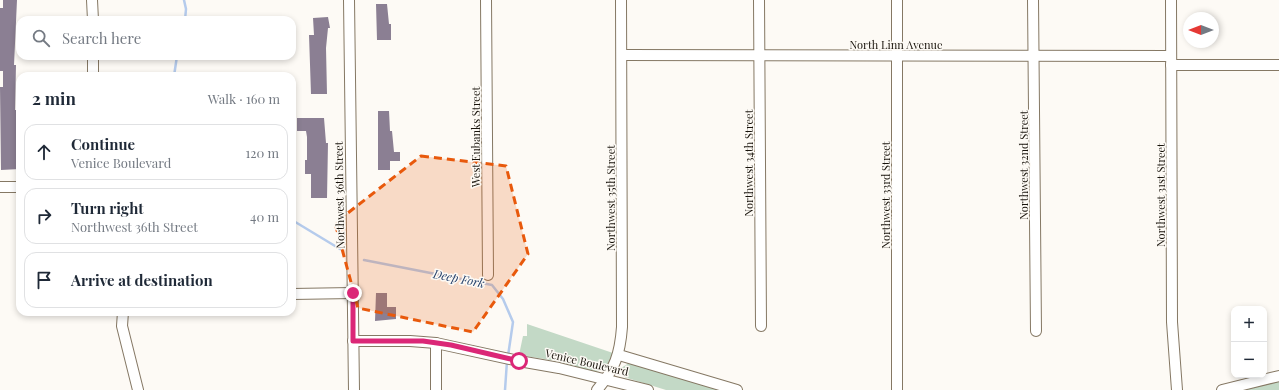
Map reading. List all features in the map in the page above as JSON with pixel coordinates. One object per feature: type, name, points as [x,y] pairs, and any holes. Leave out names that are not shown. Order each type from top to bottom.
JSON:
[{"type":"street","points":[[92,0],[93,16]]},
{"type":"street","name":"Northwest 36th Street","points":[[349,0],[354,390]]},
{"type":"street","name":"West Eubanks Street","points":[[486,0],[488,275]]},
{"type":"street","name":"Northwest 35th Street","points":[[597,390],[607,379],[619,355],[622,328],[621,0]]},
{"type":"street","name":"Northwest 34th Street","points":[[759,0],[761,326]]},
{"type":"street","name":"Northwest 33rd Street","points":[[897,0],[897,390]]},
{"type":"street","name":"Northwest 32nd Street","points":[[1033,0],[1036,331]]},
{"type":"street","name":"Northwest 31st Street","points":[[1171,0],[1172,329],[1177,390]]},
{"type":"street","name":"North Linn Avenue","points":[[622,55],[897,57],[1034,56],[1279,65]]},
{"type":"street","points":[[93,60],[93,72]]},
{"type":"street","points":[[0,187],[16,187]]},
{"type":"street","points":[[296,294],[353,293]]},
{"type":"street","points":[[123,316],[122,326],[138,390]]},
{"type":"street","name":"Venice Boulevard","points":[[353,341],[417,341],[436,343],[559,368],[648,390]]},
{"type":"street","points":[[436,343],[436,390]]},
{"type":"street","name":"Venice Boulevard","points":[[619,355],[737,390]]},
{"type":"street","points":[[1222,390],[1279,376]]},
{"type":"highlighted area","points":[[421,156],[506,166],[528,254],[473,332],[358,308],[335,223]]},
{"type":"green space","points":[[527,324],[613,353],[610,362],[604,370],[595,372],[557,361],[519,355],[523,336],[527,336]]},
{"type":"green space","points":[[629,363],[724,390],[666,390],[624,377],[621,368]]},
{"type":"green space","points":[[1279,380],[1279,390],[1239,390]]},
{"type":"building","points":[[3,0],[17,0],[14,65],[16,65],[16,169],[1,170],[0,87],[3,87],[3,71],[0,71],[0,8],[3,8]]},
{"type":"building","points":[[376,4],[387,4],[389,24],[391,24],[391,40],[377,40]]},
{"type":"building","points":[[328,17],[330,28],[328,28],[326,48],[327,94],[311,94],[309,35],[314,35],[313,18]]},
{"type":"building","points":[[378,111],[389,111],[390,131],[392,131],[394,152],[400,152],[400,161],[390,161],[390,170],[378,170]]},
{"type":"building","points":[[297,118],[324,118],[326,143],[328,143],[327,198],[311,198],[311,174],[305,174],[305,160],[307,160],[306,131],[297,131]]},
{"type":"building","points":[[376,293],[387,293],[387,307],[396,307],[396,319],[375,321]]},
{"type":"waterway","name":"Deep Fork","points":[[184,0],[186,9],[185,16]]},
{"type":"waterway","name":"Deep Fork","points":[[175,72],[176,60]]},
{"type":"waterway","name":"Deep Fork","points":[[296,222],[340,249]]},
{"type":"waterway","name":"Deep Fork","points":[[364,260],[492,285],[503,299],[513,322],[508,356]]},
{"type":"waterway","name":"Deep Fork","points":[[505,390],[507,361]]},
{"type":"route","points":[[353,293],[353,341],[423,341],[451,345],[519,361]]}]
